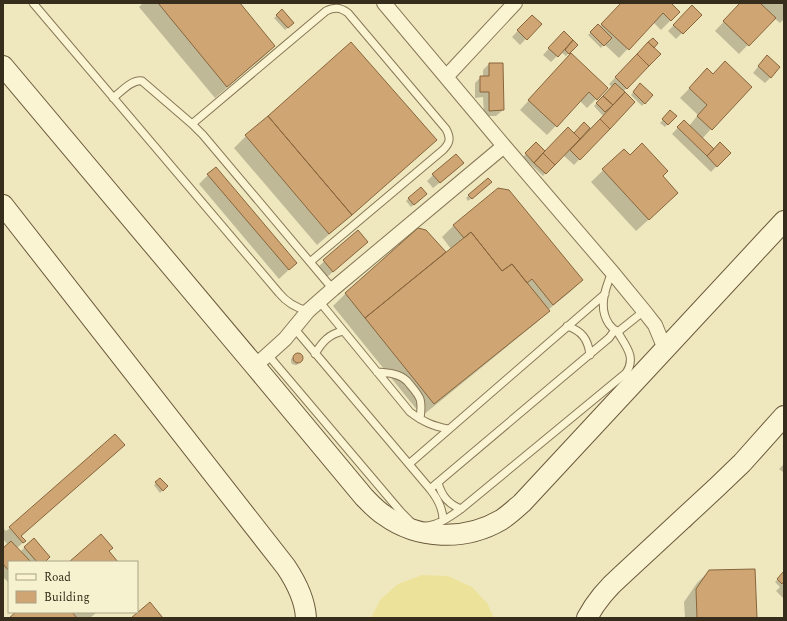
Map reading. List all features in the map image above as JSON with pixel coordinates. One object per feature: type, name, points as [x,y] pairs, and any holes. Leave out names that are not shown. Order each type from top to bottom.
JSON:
[{"type":"main road","points":[[3,66],[262,360],[355,486],[373,506],[390,519],[408,528],[436,535],[463,534],[476,531],[501,520],[522,503],[784,221]]},
{"type":"main road","points":[[3,205],[286,567],[299,589],[306,618]]},
{"type":"main road","points":[[587,618],[592,607],[611,584],[622,576],[717,488],[742,463],[784,416]]},
{"type":"street","points":[[384,3],[647,315],[659,333],[665,349]]},
{"type":"street","points":[[446,77],[515,3]]},
{"type":"street","points":[[262,360],[285,339],[308,311],[319,301],[504,146]]},
{"type":"street","points":[[647,315],[660,324],[682,330]]},
{"type":"lane","points":[[33,3],[285,300],[300,309],[308,311]]},
{"type":"lane","points":[[192,124],[326,11],[331,8],[337,8],[343,9],[348,13],[446,129],[449,134],[449,140],[447,146],[443,150],[310,262]]},
{"type":"lane","points":[[113,98],[132,82],[139,80],[192,124],[203,135],[333,289]]},
{"type":"lane","points":[[262,360],[404,516],[410,521],[424,526],[431,526],[461,509],[626,373],[631,362],[629,351],[616,331],[610,325],[605,314],[604,300],[612,272]]},
{"type":"lane","points":[[409,464],[605,294]]},
{"type":"lane","points":[[319,301],[410,412],[428,423],[448,429]]},
{"type":"lane","points":[[430,489],[590,355],[616,331],[620,331],[647,315]]},
{"type":"lane","points":[[567,326],[574,328],[586,339],[590,355]]},
{"type":"lane","points":[[294,328],[430,489],[440,503],[443,520]]},
{"type":"lane","points":[[315,354],[324,341],[336,333],[343,331]]},
{"type":"lane","points":[[377,372],[399,375],[407,381],[420,398],[422,406],[420,419]]},
{"type":"lane","points":[[438,483],[440,490],[449,503],[461,509]]},
{"type":"sand","points":[[422,575],[448,576],[472,587],[487,603],[494,618],[371,618],[380,600],[398,584]]},
{"type":"building","points":[[158,3],[240,3],[275,46],[227,87]]},
{"type":"building","points":[[621,3],[671,3],[680,12],[671,21],[663,13],[629,50],[601,24]]},
{"type":"building","points":[[740,3],[760,3],[776,18],[749,46],[723,21]]},
{"type":"building","points":[[692,5],[702,15],[683,34],[673,25]]},
{"type":"building","points":[[282,9],[294,23],[288,28],[276,15]]},
{"type":"building","points":[[532,15],[542,24],[527,40],[517,30]]},
{"type":"building","points":[[598,24],[612,38],[604,46],[590,32]]},
{"type":"building","points":[[564,31],[573,40],[558,57],[548,48]]},
{"type":"building","points":[[653,38],[658,43],[654,48],[648,42]]},
{"type":"building","points":[[573,40],[578,45],[569,54],[565,50]]},
{"type":"building","points":[[351,42],[437,140],[352,215],[268,116]]},
{"type":"building","points":[[648,42],[661,54],[649,66],[637,54]]},
{"type":"building","points":[[571,53],[608,88],[597,100],[589,92],[557,127],[528,100]]},
{"type":"building","points":[[637,54],[649,66],[627,89],[615,77]]},
{"type":"building","points":[[767,55],[780,67],[771,78],[758,66]]},
{"type":"building","points":[[725,61],[752,87],[712,130],[697,116],[707,105],[689,88],[707,68],[713,74]]},
{"type":"building","points":[[489,63],[503,63],[504,110],[489,111],[489,92],[480,92],[480,76],[489,76]]},
{"type":"building","points":[[615,83],[625,92],[613,105],[603,96]]},
{"type":"building","points":[[640,83],[653,95],[645,104],[633,92]]},
{"type":"building","points":[[625,92],[635,102],[610,129],[600,119]]},
{"type":"building","points":[[603,96],[613,105],[605,112],[596,103]]},
{"type":"building","points":[[670,110],[677,116],[668,125],[662,119]]},
{"type":"building","points":[[268,116],[352,215],[329,234],[245,135]]},
{"type":"building","points":[[600,119],[610,129],[580,160],[570,150]]},
{"type":"building","points":[[684,120],[714,149],[707,156],[677,127]]},
{"type":"building","points":[[584,122],[590,128],[580,139],[574,133]]},
{"type":"building","points":[[568,127],[580,139],[555,165],[543,153]]},
{"type":"building","points":[[536,142],[545,151],[534,163],[525,153]]},
{"type":"building","points":[[720,142],[731,153],[717,167],[707,156]]},
{"type":"building","points":[[642,143],[668,171],[663,176],[678,193],[649,220],[602,169],[624,149],[630,155]]},
{"type":"building","points":[[543,153],[555,165],[546,174],[534,163]]},
{"type":"building","points":[[456,154],[464,163],[440,183],[432,174]]},
{"type":"building","points":[[216,167],[297,263],[289,270],[207,174]]},
{"type":"building","points":[[488,178],[492,182],[472,199],[468,195]]},
{"type":"building","points":[[421,187],[427,194],[414,205],[408,198]]},
{"type":"building","points":[[498,188],[509,190],[583,280],[553,305],[532,279],[527,283],[512,264],[502,271],[471,232],[464,238],[453,225]]},
{"type":"building","points":[[418,228],[426,230],[446,252],[365,318],[345,293]]},
{"type":"building","points":[[358,230],[368,242],[333,272],[323,260]]},
{"type":"building","points":[[471,232],[502,271],[512,264],[550,311],[434,404],[365,318]]},
{"type":"building","points":[[296,353],[300,353],[302,354],[302,362],[296,363],[293,360],[293,356]]},
{"type":"building","points":[[115,434],[125,445],[21,536],[26,541],[23,543],[9,527]]},
{"type":"building","points":[[160,478],[168,486],[163,491],[155,482]]},
{"type":"building","points":[[101,534],[113,548],[109,551],[117,561],[70,561]]},
{"type":"building","points":[[34,538],[50,557],[46,561],[36,561],[24,547]]},
{"type":"building","points":[[11,541],[30,561],[8,561],[8,570],[3,564],[3,548]]},
{"type":"building","points":[[755,569],[757,618],[697,618],[696,589],[709,570]]},
{"type":"building","points":[[783,572],[784,581],[782,584],[777,579]]},
{"type":"building","points":[[150,602],[163,618],[131,618]]},
{"type":"building","points":[[15,613],[73,613],[77,618],[9,618]]}]
